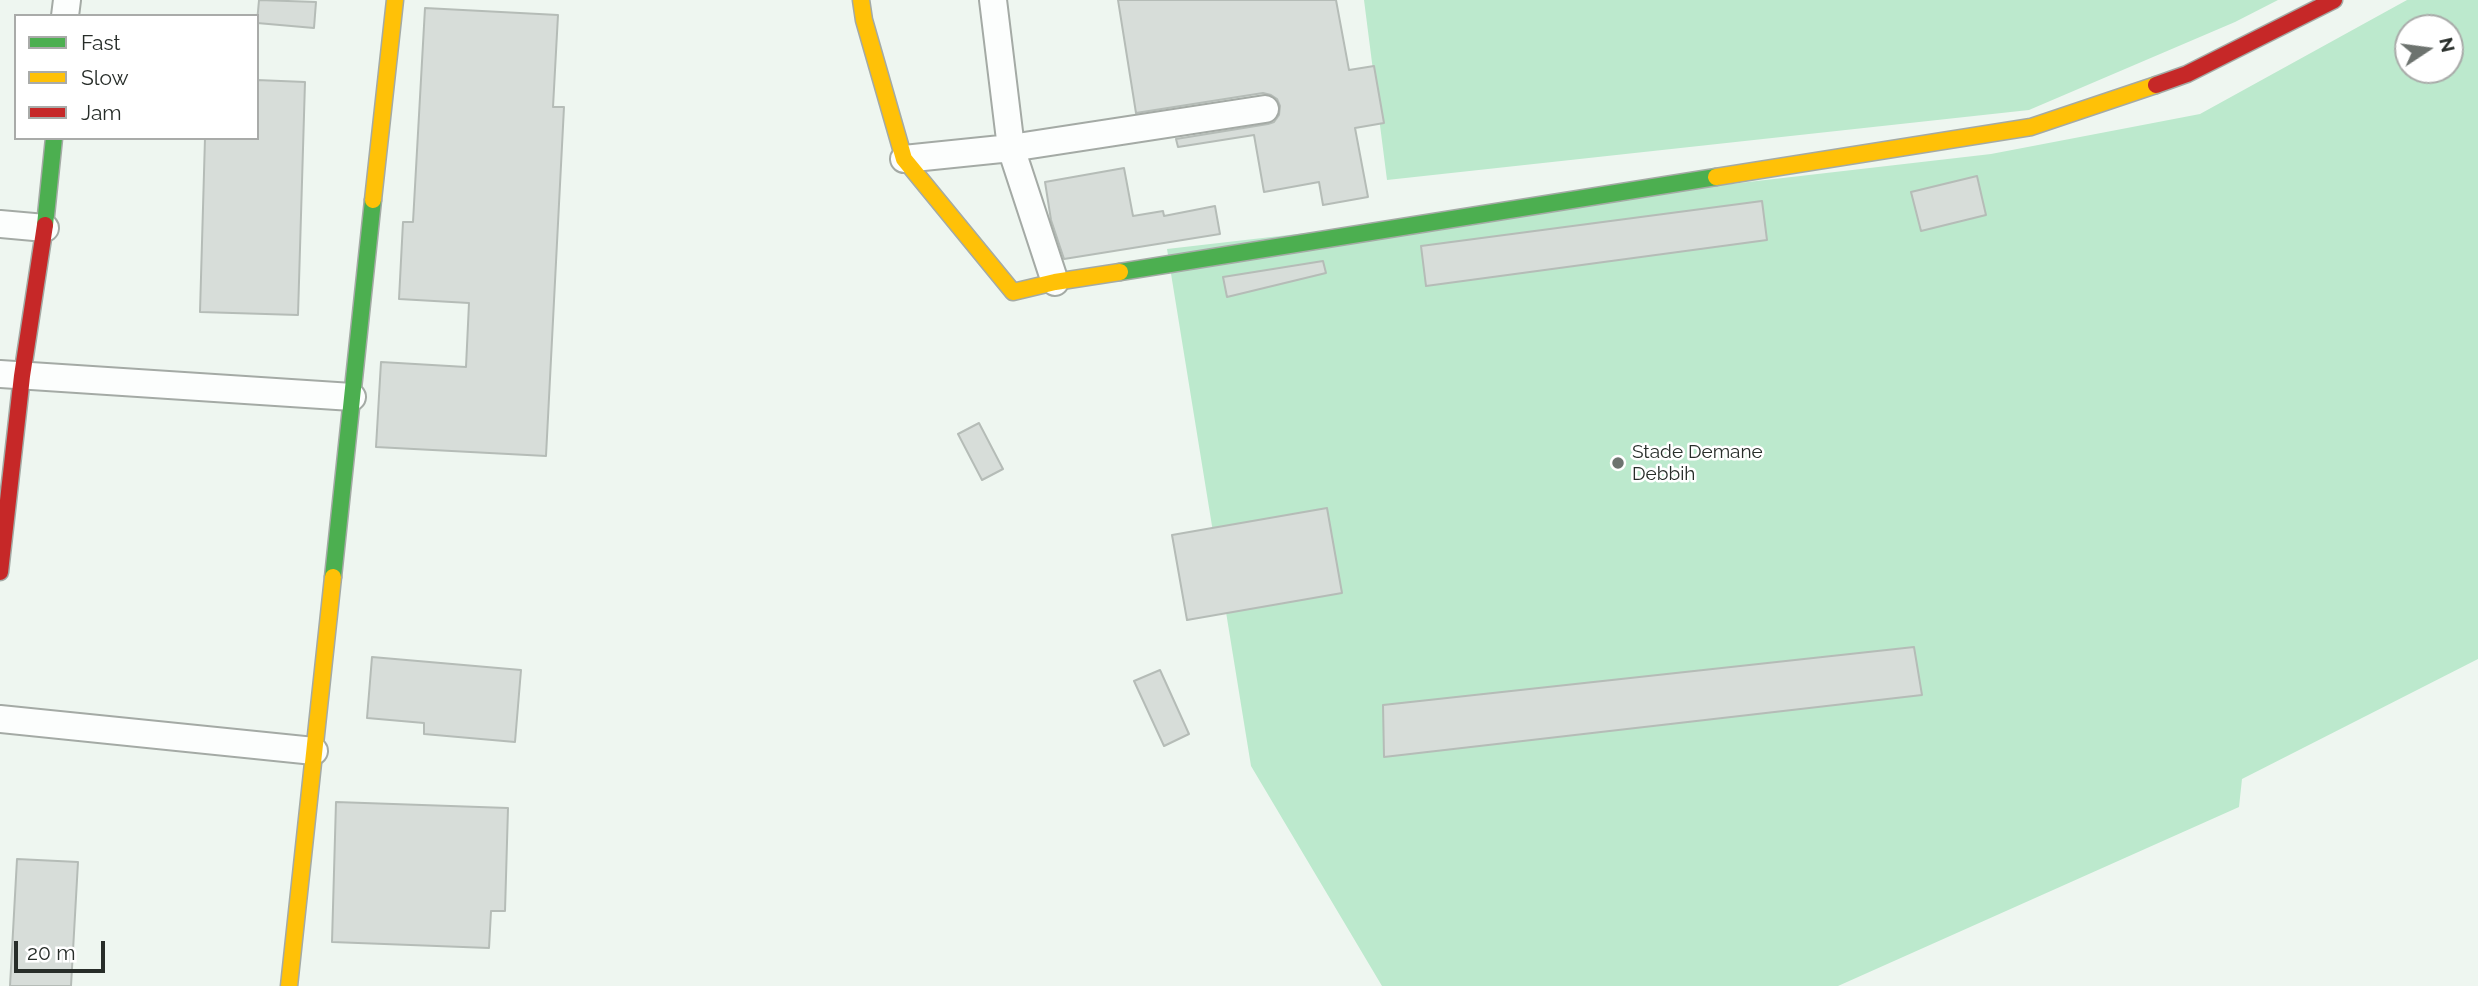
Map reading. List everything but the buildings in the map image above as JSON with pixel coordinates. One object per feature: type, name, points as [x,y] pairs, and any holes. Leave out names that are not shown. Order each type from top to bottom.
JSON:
[{"type":"street","points":[[289,986],[394,0]]},
{"type":"street","points":[[993,0],[1011,148],[1055,282]]},
{"type":"street","points":[[859,7],[904,159],[1013,292],[1055,282],[2031,127],[2188,74],[2334,0]]},
{"type":"street","points":[[904,159],[1011,148],[1265,109]]},
{"type":"street","points":[[0,572],[11,375],[45,228],[54,140]]},
{"type":"street","points":[[0,224],[45,228]]},
{"type":"street","points":[[11,375],[352,397]]},
{"type":"street","points":[[0,719],[314,751]]},
{"type":"green space","points":[[1364,0],[2278,0],[2235,22],[2029,110],[1387,180]]},
{"type":"green space","points":[[2407,0],[2478,0],[2478,659],[2242,779],[2239,807],[1838,986],[1382,986],[1251,766],[1167,249],[1991,154],[2200,114]]},
{"type":"traffic: fast","points":[[45,225],[54,140]]},
{"type":"traffic: fast","points":[[1120,272],[1716,177]]},
{"type":"traffic: fast","points":[[333,577],[373,200]]},
{"type":"traffic: slow","points":[[373,200],[395,0]]},
{"type":"traffic: slow","points":[[861,0],[864,20],[904,159],[1013,292],[1055,282],[1120,272]]},
{"type":"traffic: slow","points":[[1716,177],[2031,127],[2156,85]]},
{"type":"traffic: slow","points":[[289,986],[333,577]]},
{"type":"traffic: jam","points":[[2156,85],[2187,74],[2334,0]]},
{"type":"traffic: jam","points":[[0,572],[22,376],[45,225]]},
{"type":"place","name":"Stade Demane Debbih","points":[[1618,463]]}]
